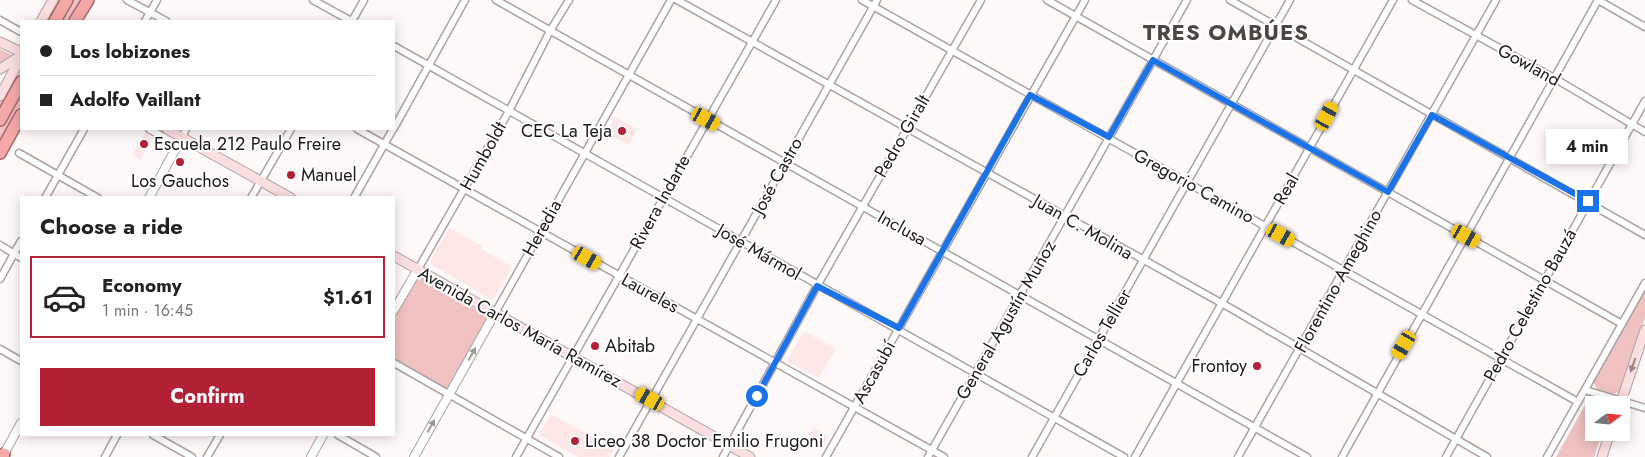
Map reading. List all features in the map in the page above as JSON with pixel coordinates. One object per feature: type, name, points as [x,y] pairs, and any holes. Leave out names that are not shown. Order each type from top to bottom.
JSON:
[{"type":"highway","points":[[56,20],[67,0]]},
{"type":"highway","points":[[76,20],[88,0]]},
{"type":"highway","points":[[0,120],[20,84]]},
{"type":"highway","points":[[0,153],[20,117]]},
{"type":"main road","points":[[42,20],[53,0]]},
{"type":"main road","points":[[0,42],[20,54]]},
{"type":"main road","points":[[0,69],[20,56]]},
{"type":"main road","points":[[0,96],[20,57]]},
{"type":"main road","points":[[170,130],[183,134],[288,196]]},
{"type":"main road","name":"Avenida Carlos María Ramírez","points":[[395,257],[750,457]]},
{"type":"main road","points":[[1622,396],[1645,330]]},
{"type":"main road","points":[[1602,457],[1607,441]]},
{"type":"street","points":[[127,0],[164,20]]},
{"type":"street","points":[[146,20],[157,0]]},
{"type":"street","points":[[313,0],[349,20]]},
{"type":"street","points":[[352,20],[364,0]]},
{"type":"street","points":[[395,126],[465,0]]},
{"type":"street","name":"Inclusa","points":[[496,0],[1307,457]]},
{"type":"street","name":"Humboldt","points":[[395,308],[509,110],[550,30],[568,0]]},
{"type":"street","name":"Heredia","points":[[414,457],[671,0]]},
{"type":"street","name":"Juan C. Molina","points":[[677,0],[987,171],[1487,457]]},
{"type":"street","name":"Rivera Indarte","points":[[516,457],[706,119],[776,0]]},
{"type":"street","name":"Gregorio Camino","points":[[862,0],[875,3],[1030,95],[1109,137],[1187,183],[1423,313],[1578,402]]},
{"type":"street","name":"Pedro Giralt","points":[[723,457],[906,127],[980,0]]},
{"type":"street","points":[[1047,0],[1622,324]]},
{"type":"street","name":"Ascasubí","points":[[826,457],[941,251],[1085,0]]},
{"type":"street","name":"General Agustín Muñoz","points":[[928,457],[1187,0]]},
{"type":"street","points":[[1230,0],[1276,24],[1353,70],[1588,201],[1645,235]]},
{"type":"street","name":"Carlos Tellier","points":[[1032,457],[1290,0]]},
{"type":"street","name":"Real","points":[[1135,457],[1393,0]]},
{"type":"street","name":"Gowland","points":[[1412,0],[1554,78],[1645,132]]},
{"type":"street","name":"Florentino Ameghino","points":[[1238,457],[1496,0]]},
{"type":"street","points":[[1342,457],[1598,0],[1645,27]]},
{"type":"street","name":"José Castro","points":[[619,457],[875,3]]},
{"type":"street","points":[[0,20],[20,31]]},
{"type":"street","name":"José Mármol","points":[[395,47],[741,241],[817,286],[899,328],[1124,457]]},
{"type":"street","name":"Pedro Celestino Bauzá","points":[[1446,457],[1499,358],[1645,101]]},
{"type":"street","points":[[46,196],[83,130]]},
{"type":"street","points":[[150,196],[183,134],[156,130]]},
{"type":"street","points":[[252,196],[290,130]]},
{"type":"street","name":"Laureles","points":[[359,130],[944,457]]},
{"type":"street","points":[[355,196],[393,130]]},
{"type":"street","points":[[19,153],[95,196]]},
{"type":"street","points":[[0,279],[20,243]]},
{"type":"street","points":[[0,245],[20,257]]},
{"type":"street","points":[[1547,457],[1645,283]]},
{"type":"street","points":[[0,349],[20,360]]},
{"type":"street","points":[[395,364],[559,457]]},
{"type":"street","points":[[1585,390],[1602,396]]},
{"type":"street","points":[[1630,404],[1645,408]]},
{"type":"street","points":[[3,455],[20,425]]},
{"type":"street","points":[[105,457],[116,436]]},
{"type":"street","points":[[154,436],[192,457]]},
{"type":"street","points":[[207,457],[219,436]]},
{"type":"street","points":[[311,457],[322,436]]},
{"type":"street","points":[[340,436],[376,457]]},
{"type":"shaded area","points":[[72,0],[82,0],[72,20],[61,20]]},
{"type":"shaded area","points":[[0,49],[16,57],[0,67]]},
{"type":"shaded area","points":[[20,66],[20,76],[0,111],[0,101]]},
{"type":"shaded area","points":[[20,92],[20,111],[0,147],[0,127]]},
{"type":"shaded area","name":"CEC La Teja","points":[[615,117],[637,129],[629,145],[606,133]]},
{"type":"shaded area","name":"Escuela 212 Paulo Freire","points":[[145,133],[153,138],[140,160],[132,155]]},
{"type":"shaded area","points":[[449,228],[482,246],[481,249],[512,267],[495,297],[491,299],[432,265],[430,261]]},
{"type":"shaded area","points":[[416,278],[422,278],[488,316],[448,388],[444,388],[395,361],[395,315]]},
{"type":"shaded area","points":[[1645,290],[1645,318],[1621,391],[1613,394],[1597,390],[1593,381]]},
{"type":"shaded area","points":[[804,331],[836,349],[818,378],[787,361]]},
{"type":"shaded area","points":[[1585,405],[1585,441],[1599,441],[1594,457],[1556,457]]},
{"type":"shaded area","name":"Liceo 38 Doctor Emilio Frugoni","points":[[551,414],[614,449],[609,457],[578,457],[539,435]]},
{"type":"shaded area","points":[[813,427],[828,436],[822,447],[814,443],[816,438],[809,434]]},
{"type":"place","name":"CEC La Teja","points":[[622,131]]},
{"type":"place","name":"Escuela 212 Paulo Freire","points":[[144,144]]},
{"type":"place","name":"Los Gauchos","points":[[180,162]]},
{"type":"place","name":"Manuel","points":[[291,175]]},
{"type":"place","name":"Abitab","points":[[595,346]]},
{"type":"place","name":"Frontoy","points":[[1257,366]]},
{"type":"place","name":"Liceo 38 Doctor Emilio Frugoni","points":[[575,441]]},
{"type":"district","name":"TRES OMBÚES","points":[[1226,32]]},
{"type":"route","points":[[757,396],[817,286],[899,328],[1030,95],[1109,137],[1153,60],[1388,192],[1432,115],[1588,201]]}]
